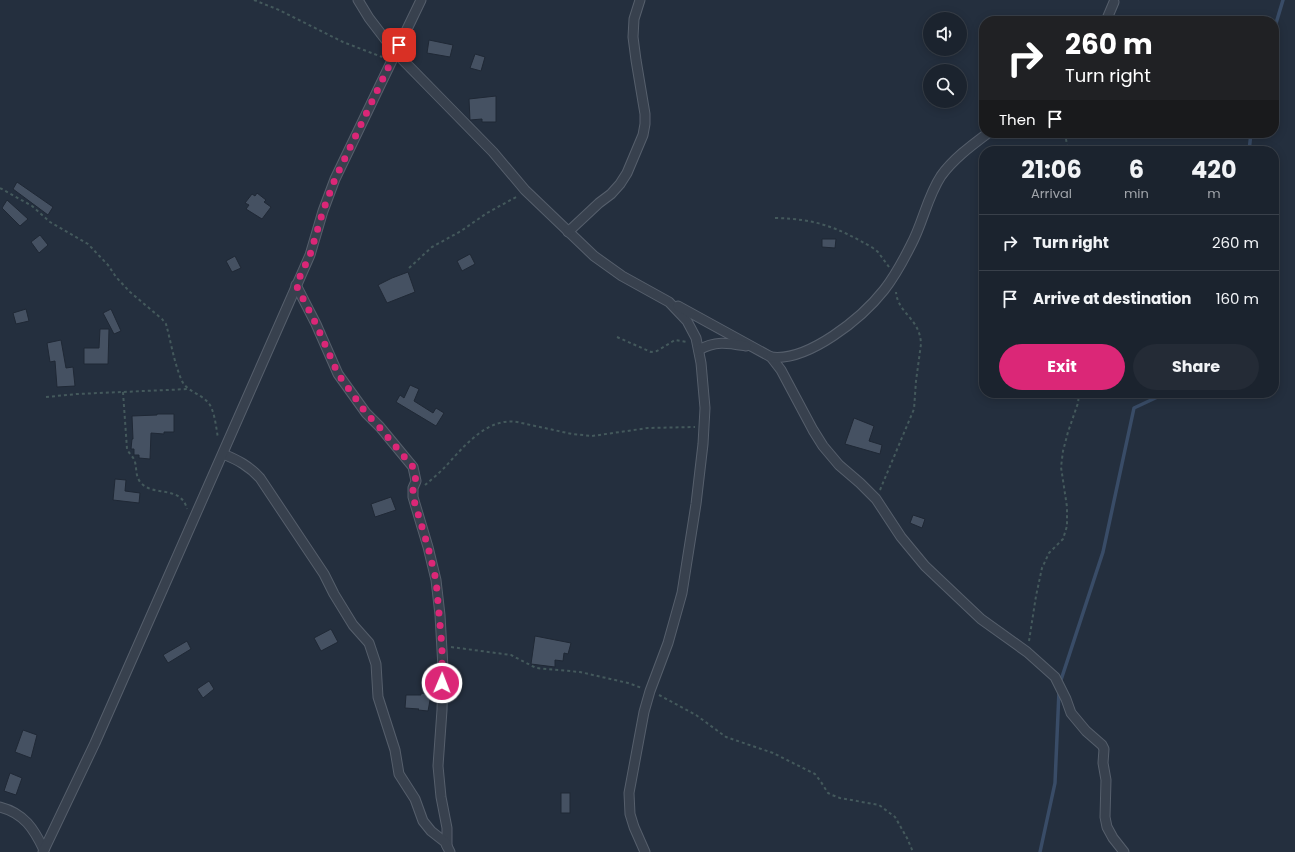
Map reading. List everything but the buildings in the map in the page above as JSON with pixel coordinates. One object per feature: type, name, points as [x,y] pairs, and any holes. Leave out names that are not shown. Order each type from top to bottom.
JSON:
[{"type":"street","points":[[358,0],[393,57],[493,152],[525,190],[594,256],[622,276],[771,357],[780,359],[808,351],[825,342],[878,298],[894,276],[911,245],[930,197],[942,175],[951,163],[982,138]]},
{"type":"street","points":[[44,851],[95,743],[310,255],[323,211],[335,179],[421,0]]},
{"type":"street","points":[[568,232],[599,203],[611,194],[620,184],[627,173],[643,135],[645,114],[633,37],[634,19],[640,0]]},
{"type":"street","points":[[1108,16],[1114,2]]},
{"type":"street","points":[[296,285],[316,324],[338,374],[366,413],[413,467],[416,481],[413,488],[413,497],[436,580],[442,647],[443,699],[438,766],[449,849]]},
{"type":"street","points":[[645,852],[630,814],[629,793],[644,712],[650,691],[668,643],[682,593],[696,504],[705,408],[699,350],[694,330],[688,321],[669,302]]},
{"type":"street","points":[[699,350],[710,344],[721,342],[752,347]]},
{"type":"street","points":[[771,357],[784,375],[823,446],[839,465],[876,499],[901,537],[925,566],[981,619],[1027,652],[1054,677],[1064,694],[1071,713],[1086,731],[1102,745],[1106,780],[1105,817],[1113,838],[1124,852]]},
{"type":"street","points":[[223,454],[237,459],[250,467],[260,478],[324,574],[353,625],[369,643],[376,664],[378,697],[395,750],[399,774],[415,799],[423,821],[431,831],[442,839],[449,849]]},
{"type":"street","points":[[0,807],[13,811],[23,818],[36,835],[44,851]]},
{"type":"path","points":[[254,0],[279,10],[343,42],[393,57]]},
{"type":"path","points":[[0,188],[32,206],[50,222],[88,244],[108,265],[126,288],[162,319],[166,324],[182,381],[189,389],[197,393],[209,404],[213,412],[223,454]]},
{"type":"path","points":[[409,268],[432,247],[466,228],[525,190]]},
{"type":"path","points":[[775,218],[805,220],[832,226],[873,248],[886,262],[894,276],[898,302],[916,324],[921,338],[916,381],[916,400],[913,413],[876,499]]},
{"type":"path","points":[[617,337],[651,352],[657,351],[674,340],[684,340],[699,350]]},
{"type":"path","points":[[46,397],[77,394],[189,389]]},
{"type":"path","points":[[123,392],[127,449],[136,462],[138,479],[145,486],[172,493],[181,498],[186,503],[188,511]]},
{"type":"path","points":[[1027,652],[1042,568],[1049,553],[1063,539],[1066,526],[1068,507],[1061,467],[1063,451],[1078,403],[1078,398]]},
{"type":"path","points":[[413,497],[475,437],[489,427],[502,422],[517,422],[560,432],[592,436],[654,428],[685,426],[704,427]]},
{"type":"path","points":[[442,647],[512,655],[536,668],[580,672],[628,683],[650,691],[696,715],[726,737],[773,753],[814,774],[828,793],[832,795],[840,798],[879,805],[895,817],[913,852]]},
{"type":"waterway","points":[[1278,16],[1283,0]]},
{"type":"waterway","points":[[1250,138],[1250,146]]},
{"type":"waterway","points":[[1060,683],[1103,552],[1134,408],[1155,398]]},
{"type":"waterway","points":[[1040,852],[1055,783],[1059,691]]},
{"type":"route","points":[[399,45],[335,179],[323,211],[310,255],[296,285],[316,324],[338,374],[366,413],[413,467],[416,481],[413,488],[413,497],[436,580],[442,647],[442,683]]}]
